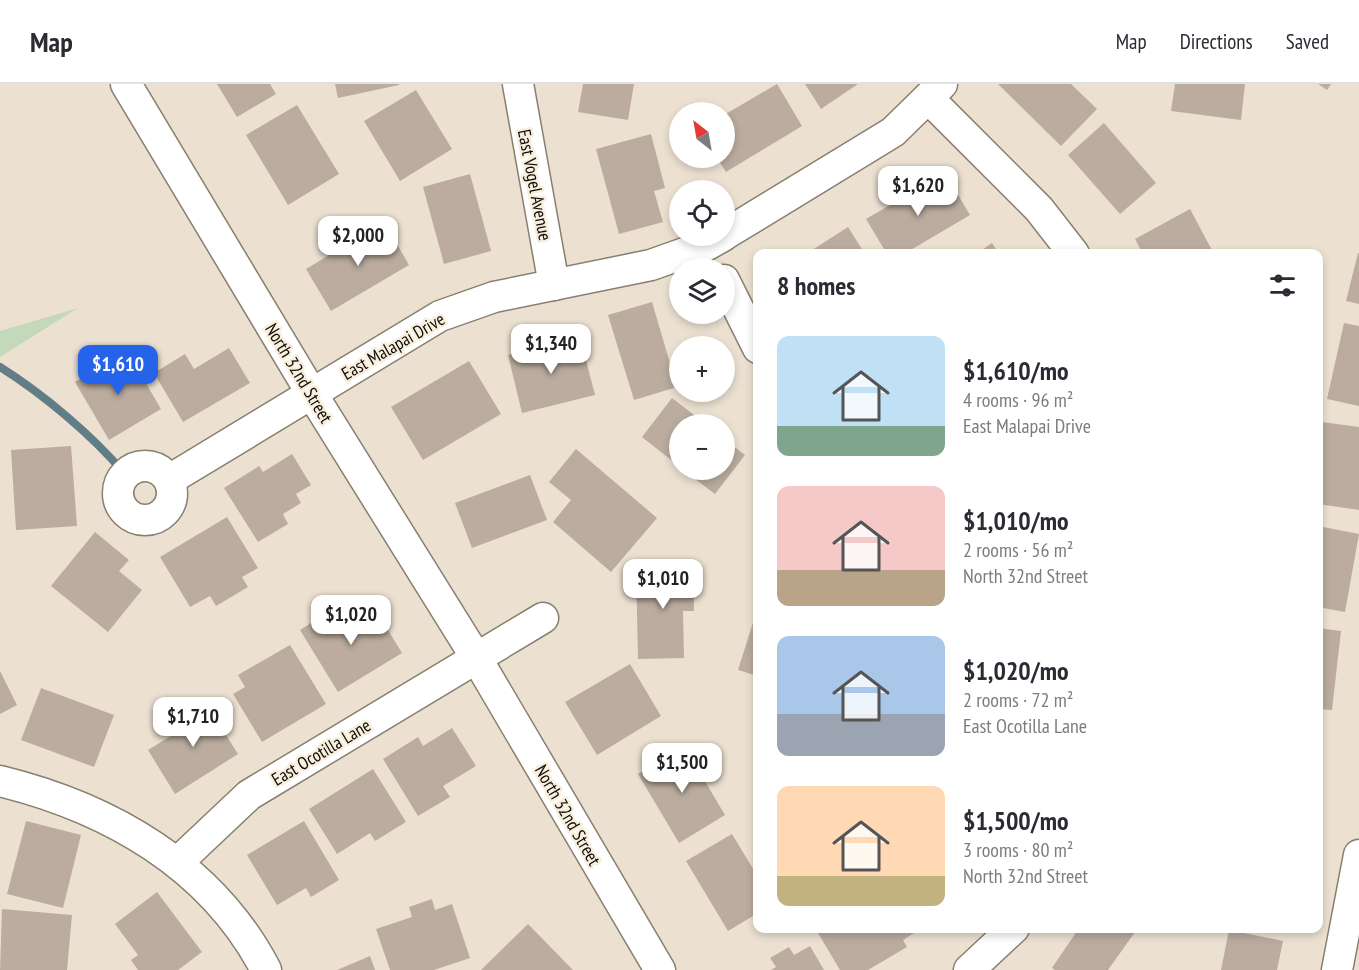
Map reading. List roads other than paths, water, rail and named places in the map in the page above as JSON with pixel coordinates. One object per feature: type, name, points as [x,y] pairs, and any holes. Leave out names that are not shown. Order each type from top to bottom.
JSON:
[{"type":"street","name":"North 32nd Street","points":[[126,84],[312,394],[477,659],[660,970]]},
{"type":"street","name":"East Vogel Avenue","points":[[518,84],[554,285]]},
{"type":"street","name":"East Malapai Drive","points":[[735,235],[893,132],[935,91]]},
{"type":"street","points":[[935,91],[1039,209],[1070,249]]},
{"type":"street","name":"East Malapai Drive","points":[[169,480],[440,316],[494,297],[651,265],[718,246]]},
{"type":"street","points":[[735,302],[753,338]]},
{"type":"street","points":[[477,659],[543,618]]},
{"type":"street","name":"East Ocotilla Lane","points":[[178,862],[249,795],[477,659]]},
{"type":"street","points":[[0,781],[45,792],[100,815],[145,838],[178,862],[230,914],[266,970]]},
{"type":"street","points":[[1337,970],[1359,855]]},
{"type":"street","points":[[969,970],[1009,933]]},
{"type":"waterway","points":[[0,367],[66,416],[125,474]]}]
